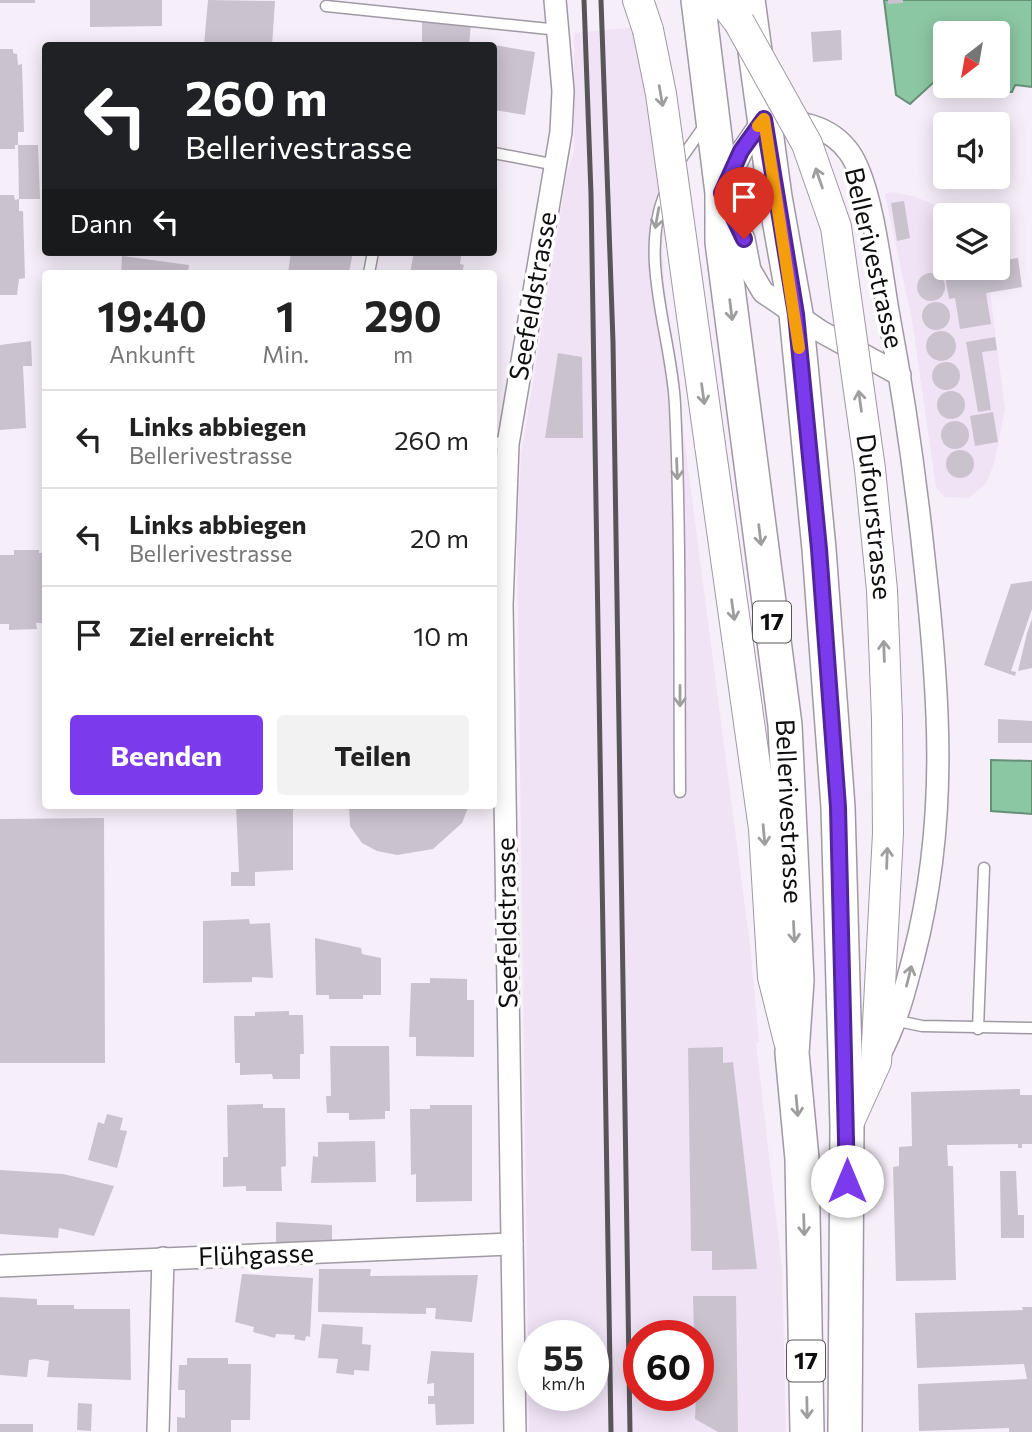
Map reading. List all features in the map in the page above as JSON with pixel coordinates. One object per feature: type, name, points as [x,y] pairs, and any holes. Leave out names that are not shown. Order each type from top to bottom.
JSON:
[{"type":"main road","points":[[638,0],[661,93],[764,829],[773,977],[792,1053]]},
{"type":"main road","name":"Bellerivestrasse","points":[[698,0],[722,193],[722,242],[785,725],[797,980],[792,1053],[802,1159],[807,1432]]},
{"type":"main road","name":"Dufourstrasse","points":[[722,0],[772,76],[807,144],[836,227],[871,483],[881,590],[887,719],[888,833],[876,1062]]},
{"type":"main road","name":"Bellerivestrasse","points":[[747,0],[796,314],[819,549],[838,807],[847,1126],[845,1432]]},
{"type":"main road","name":"Bellerivestrasse","points":[[847,1126],[876,1062]]},
{"type":"street","name":"Seefeldstrasse","points":[[515,1432],[498,605],[500,443],[556,165],[563,91],[555,0]]},
{"type":"street","name":"Bellerivestrasse","points":[[876,1062],[898,1021],[925,915],[937,831],[938,685],[900,375],[868,209],[850,153],[830,133],[809,124],[764,119],[741,151],[722,193],[744,239],[750,270],[763,292],[820,331],[900,375]]},
{"type":"street","name":"Flühgasse","points":[[0,1266],[512,1244]]},
{"type":"street","points":[[158,1432],[163,1258]]},
{"type":"lane","points":[[326,6],[559,30]]},
{"type":"lane","points":[[680,792],[675,400],[656,258],[655,226],[660,205],[681,155],[713,114]]},
{"type":"lane","points":[[497,154],[556,165]]},
{"type":"lane","points":[[978,1029],[984,868]]},
{"type":"lane","points":[[898,1021],[922,1026],[978,1029],[1032,1028]]},
{"type":"shaded area","points":[[884,0],[1032,0],[1032,87],[1015,85],[1010,92],[1010,21],[933,21],[933,83],[910,104],[896,95]]},
{"type":"shaded area","points":[[638,27],[666,212],[662,247],[664,282],[751,954],[759,1042],[756,1043],[782,1268],[786,1432],[529,1432],[529,1411],[609,1411],[609,1320],[527,1320],[517,538],[521,455],[567,173],[574,151],[574,33]]},
{"type":"shaded area","points":[[891,192],[913,196],[933,204],[933,280],[989,280],[1005,409],[994,464],[985,485],[968,498],[945,497],[936,487],[912,320],[885,194]]},
{"type":"shaded area","points":[[991,760],[1032,761],[1032,814],[991,811]]},
{"type":"building","points":[[0,0],[35,0],[35,3],[0,3]]},
{"type":"building","points":[[90,0],[162,0],[162,26],[90,27]]},
{"type":"building","points":[[208,0],[275,1],[272,42],[204,42]]},
{"type":"building","points":[[888,0],[903,0],[903,3],[888,4]]},
{"type":"building","points":[[422,20],[471,23],[469,42],[422,42]]},
{"type":"building","points":[[841,30],[842,60],[813,62],[811,32]]},
{"type":"building","points":[[497,46],[535,52],[525,115],[497,110]]},
{"type":"building","points":[[0,49],[13,49],[13,53],[17,54],[18,65],[22,64],[24,132],[18,132],[18,145],[15,145],[15,149],[0,149]]},
{"type":"building","points":[[18,145],[38,145],[40,199],[19,199]]},
{"type":"building","points":[[0,195],[14,195],[15,200],[19,199],[19,211],[23,211],[25,278],[19,279],[17,295],[0,295]]},
{"type":"building","points":[[904,201],[910,238],[897,241],[891,203]]},
{"type":"building","points":[[122,256],[189,265],[188,270],[121,270]]},
{"type":"building","points":[[290,256],[352,256],[350,270],[288,270]]},
{"type":"building","points":[[413,256],[461,256],[460,264],[464,265],[463,270],[411,270]]},
{"type":"building","points":[[1018,258],[1022,287],[986,293],[991,324],[960,329],[955,298],[949,299],[946,280],[1010,280],[1010,259]]},
{"type":"building","points":[[933,273],[933,280],[944,281],[944,293],[937,300],[925,300],[918,293],[918,281],[925,274]]},
{"type":"building","points":[[936,302],[946,306],[950,316],[946,326],[936,330],[926,326],[922,316],[926,306]]},
{"type":"building","points":[[941,331],[951,336],[956,346],[951,356],[941,361],[931,356],[926,346],[931,336]]},
{"type":"building","points":[[995,337],[997,350],[982,352],[991,410],[978,412],[966,342]]},
{"type":"building","points":[[31,341],[32,366],[23,366],[26,428],[0,430],[0,345]]},
{"type":"building","points":[[558,353],[582,357],[583,438],[545,438]]},
{"type":"building","points":[[946,362],[956,366],[960,376],[956,386],[946,390],[936,386],[932,376],[936,366]]},
{"type":"building","points":[[951,391],[961,395],[965,405],[961,415],[951,419],[941,415],[937,405],[941,395]]},
{"type":"building","points":[[993,412],[998,442],[975,446],[970,416]]},
{"type":"building","points":[[955,421],[965,425],[969,435],[965,445],[955,449],[945,445],[941,435],[945,425]]},
{"type":"building","points":[[960,450],[970,454],[974,464],[970,474],[960,478],[950,474],[946,464],[950,454]]},
{"type":"building","points":[[14,550],[39,550],[39,553],[42,553],[42,623],[36,623],[37,629],[9,630],[9,624],[0,624],[0,555],[14,555]]},
{"type":"building","points":[[1032,581],[1032,609],[1011,671],[1016,672],[1015,676],[984,665],[1011,584]]},
{"type":"building","points":[[1032,619],[1032,668],[1018,671],[1027,633]]},
{"type":"building","points":[[998,719],[1032,721],[1032,743],[998,743]]},
{"type":"building","points":[[236,809],[293,809],[293,870],[255,872],[255,886],[231,886],[231,872],[239,872]]},
{"type":"building","points":[[349,809],[467,809],[462,823],[433,849],[397,855],[377,851],[362,843],[350,826]]},
{"type":"building","points":[[104,818],[105,1063],[0,1063],[0,819]]},
{"type":"building","points":[[249,919],[250,924],[270,923],[273,978],[252,977],[252,982],[203,983],[203,921]]},
{"type":"building","points":[[315,938],[361,948],[362,954],[381,958],[381,995],[363,995],[363,999],[329,999],[329,995],[316,995]]},
{"type":"building","points":[[430,978],[467,979],[467,1000],[474,1000],[474,1057],[416,1056],[416,1037],[409,1037],[411,983],[430,983]]},
{"type":"building","points":[[289,1011],[289,1015],[303,1015],[304,1054],[300,1054],[300,1079],[273,1079],[272,1074],[240,1075],[240,1063],[235,1063],[234,1016]]},
{"type":"building","points":[[330,1046],[389,1046],[390,1111],[385,1111],[385,1119],[349,1120],[349,1113],[327,1113],[326,1096],[331,1096]]},
{"type":"building","points":[[723,1047],[723,1063],[733,1062],[757,1269],[712,1270],[712,1251],[691,1251],[688,1048]]},
{"type":"building","points":[[1020,1089],[1020,1095],[1032,1095],[1032,1144],[1022,1144],[1022,1148],[1018,1148],[1018,1144],[947,1145],[948,1166],[953,1166],[956,1280],[896,1281],[893,1167],[899,1166],[899,1147],[912,1146],[911,1092]]},
{"type":"building","points":[[263,1104],[263,1108],[285,1108],[286,1166],[281,1167],[282,1191],[246,1191],[246,1186],[223,1187],[223,1157],[228,1157],[227,1105]]},
{"type":"building","points":[[430,1105],[472,1105],[472,1201],[416,1202],[416,1174],[411,1175],[410,1109],[430,1109]]},
{"type":"building","points":[[107,1114],[123,1118],[120,1130],[127,1131],[117,1168],[88,1160],[98,1122],[104,1124]]},
{"type":"building","points":[[375,1141],[376,1182],[311,1183],[313,1156],[318,1157],[318,1142]]},
{"type":"building","points":[[0,1170],[63,1174],[114,1186],[94,1236],[59,1228],[58,1238],[0,1234]]},
{"type":"building","points":[[1000,1171],[1016,1171],[1018,1215],[1024,1215],[1024,1238],[1001,1238]]},
{"type":"building","points":[[276,1222],[332,1225],[332,1245],[276,1245]]},
{"type":"building","points":[[319,1269],[371,1269],[370,1276],[478,1275],[472,1322],[435,1319],[436,1308],[426,1308],[426,1314],[318,1312]]},
{"type":"building","points":[[242,1274],[313,1278],[310,1337],[306,1336],[305,1341],[294,1339],[295,1335],[276,1334],[275,1338],[253,1332],[254,1327],[235,1322]]},
{"type":"building","points":[[693,1296],[736,1296],[738,1432],[718,1432],[695,1419],[695,1411],[714,1411],[714,1320],[694,1320]]},
{"type":"building","points":[[0,1297],[37,1299],[37,1305],[74,1305],[74,1309],[130,1309],[131,1380],[47,1377],[49,1361],[35,1359],[29,1360],[27,1377],[0,1375]]},
{"type":"building","points":[[1022,1307],[1032,1307],[1032,1432],[1009,1432],[1009,1428],[919,1431],[918,1384],[1027,1379],[1024,1364],[917,1368],[915,1313],[1023,1310]]},
{"type":"building","points":[[322,1324],[363,1327],[362,1344],[371,1345],[369,1371],[354,1370],[354,1375],[336,1373],[338,1359],[318,1358]]},
{"type":"building","points":[[431,1351],[474,1353],[474,1424],[436,1425],[435,1404],[428,1404],[428,1396],[434,1396],[434,1383],[427,1384]]},
{"type":"building","points":[[187,1358],[228,1358],[228,1364],[251,1364],[250,1420],[231,1420],[231,1432],[177,1432],[177,1417],[185,1418],[185,1390],[178,1390],[179,1365],[187,1365]]},
{"type":"building","points":[[78,1403],[92,1404],[91,1431],[77,1430]]},
{"type":"building","points":[[0,1424],[33,1424],[33,1432],[0,1432]]},
{"type":"railway","points":[[584,0],[591,194],[611,1432]]},
{"type":"railway","points":[[601,0],[613,342],[630,1432]]},
{"type":"slow traffic","points":[[758,126],[764,119],[796,314],[799,348]]},
{"type":"route","points":[[744,239],[722,193],[741,151],[764,119],[796,314],[819,549],[838,807],[847,1181]]}]
